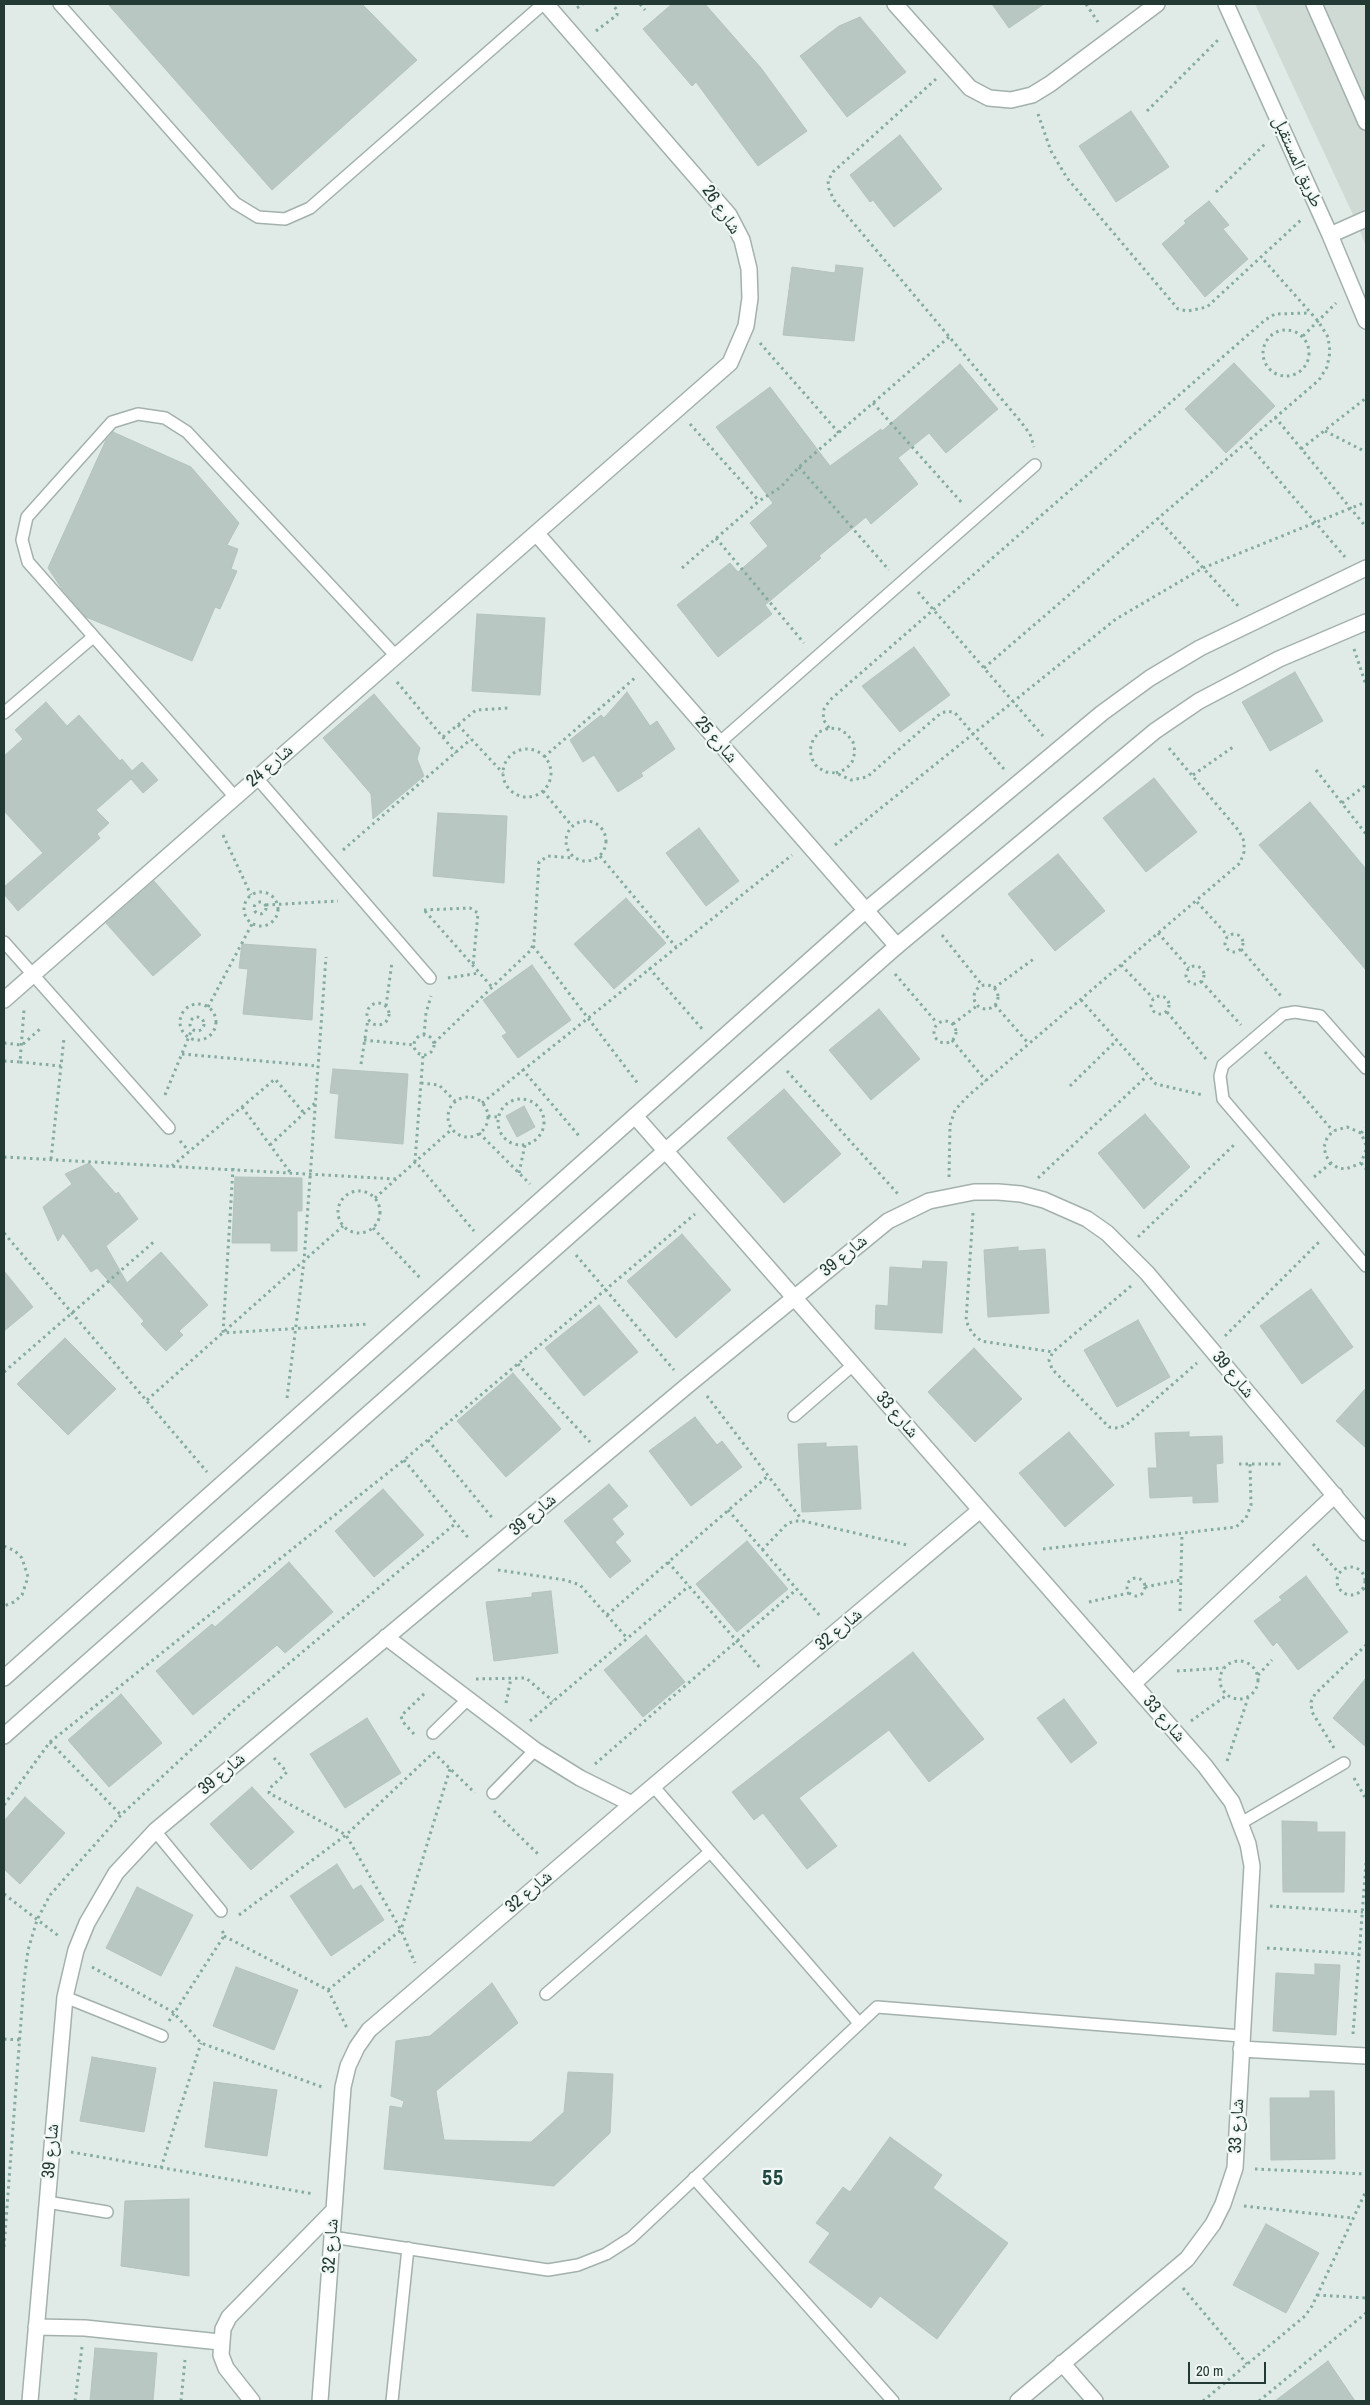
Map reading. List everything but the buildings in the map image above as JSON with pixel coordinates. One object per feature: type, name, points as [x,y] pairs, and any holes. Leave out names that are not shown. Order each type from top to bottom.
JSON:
[{"type":"street","name":"شارع 26","points":[[536,533],[730,362],[746,326],[750,298],[749,269],[742,240],[729,214],[580,42],[544,4]]},
{"type":"street","points":[[894,4],[970,88],[990,98],[1011,100],[1032,95],[1157,4]]},
{"type":"street","name":"طريق المستقبل","points":[[1226,4],[1317,205],[1366,321]]},
{"type":"street","points":[[1314,4],[1366,122]]},
{"type":"street","points":[[1330,235],[1366,219]]},
{"type":"street","name":"شارع 24","points":[[4,1000],[536,533]]},
{"type":"street","name":"شارع 25","points":[[536,533],[897,946]]},
{"type":"street","points":[[4,1678],[865,911],[1056,751],[1150,678],[1200,648],[1362,570]]},
{"type":"street","points":[[4,1736],[563,1239],[897,946],[1155,731],[1199,701],[1279,659],[1366,622]]},
{"type":"street","name":"شارع 33","points":[[635,1116],[1066,1608],[1138,1679],[1176,1733],[1220,1783],[1241,1822],[1252,1866],[1235,2168],[1223,2204],[1201,2242],[1171,2274],[1018,2401]]},
{"type":"street","name":"شارع 39","points":[[30,2401],[65,1997],[75,1954],[100,1897],[116,1873],[156,1831],[261,1742],[470,1566],[888,1221],[911,1209],[949,1196],[974,1192],[1021,1194],[1066,1208],[1087,1219],[1125,1250],[1147,1273],[1366,1533]]},
{"type":"street","points":[[1138,1679],[1335,1495]]},
{"type":"street","name":"شارع 32","points":[[320,2401],[342,2095],[348,2066],[357,2047],[369,2030],[632,1804],[980,1510]]},
{"type":"street","points":[[386,1637],[535,1750],[580,1778],[632,1804]]},
{"type":"street","points":[[1241,2042],[1359,2055]]},
{"type":"street","points":[[252,2401],[226,2368],[221,2355],[222,2329],[230,2317],[334,2204]]},
{"type":"street","points":[[36,2327],[85,2328],[220,2342]]},
{"type":"street","points":[[1062,2363],[1095,2401]]},
{"type":"lane","points":[[59,4],[235,203],[258,217],[285,219],[310,208],[544,4]]},
{"type":"lane","points":[[235,797],[28,562],[22,540],[28,517],[112,422],[138,414],[165,418],[187,432],[396,656]]},
{"type":"lane","points":[[718,743],[1035,465]]},
{"type":"lane","points":[[4,713],[93,637]]},
{"type":"lane","points":[[257,778],[430,978]]},
{"type":"lane","points":[[4,942],[30,978],[67,1013],[169,1128]]},
{"type":"lane","points":[[1366,1068],[1320,1016],[1295,1012],[1283,1014],[1223,1065],[1220,1076],[1223,1099],[1366,1266]]},
{"type":"lane","points":[[794,1416],[853,1365]]},
{"type":"lane","points":[[433,1734],[468,1700]]},
{"type":"lane","points":[[493,1793],[535,1750]]},
{"type":"lane","points":[[1241,1822],[1344,1763]]},
{"type":"lane","points":[[654,1787],[859,2023]]},
{"type":"lane","points":[[156,1831],[221,1911]]},
{"type":"lane","points":[[546,1994],[710,1852]]},
{"type":"lane","points":[[65,1997],[162,2036]]},
{"type":"lane","points":[[332,2237],[548,2270],[578,2265],[606,2254],[631,2238],[874,2008],[880,2006],[1241,2042]]},
{"type":"lane","points":[[694,2178],[893,2401]]},
{"type":"lane","points":[[47,2202],[107,2212]]},
{"type":"lane","points":[[392,2401],[408,2248]]},
{"type":"path","points":[[580,42],[617,15],[617,10],[612,4]]},
{"type":"path","points":[[640,4],[646,10]]},
{"type":"path","points":[[1147,111],[1235,24]]},
{"type":"path","points":[[949,66],[833,172],[828,181],[834,200],[1030,434],[1035,450],[1035,465]]},
{"type":"path","points":[[1032,95],[1051,151],[1067,178],[1178,309],[1188,311],[1207,307],[1317,205]]},
{"type":"path","points":[[1216,192],[1282,127]]},
{"type":"path","points":[[984,668],[1319,380],[1327,367],[1330,352],[1328,337],[1318,322],[1262,258]]},
{"type":"path","points":[[1303,336],[1352,288]]},
{"type":"path","points":[[829,728],[823,719],[824,708],[830,700],[1265,320],[1275,314],[1310,313]]},
{"type":"path","points":[[746,326],[839,432]]},
{"type":"path","points":[[1287,329],[1303,336],[1308,344],[1310,353],[1308,362],[1302,369],[1295,374],[1286,376],[1277,374],[1270,369],[1264,361],[1263,352],[1265,343],[1270,336],[1287,329]]},
{"type":"path","points":[[682,568],[759,501],[780,488],[799,467],[949,337]]},
{"type":"path","points":[[1302,449],[1366,398]]},
{"type":"path","points":[[873,403],[975,518]]},
{"type":"path","points":[[676,409],[759,501]]},
{"type":"path","points":[[1275,417],[1366,528]]},
{"type":"path","points":[[1325,431],[1364,451]]},
{"type":"path","points":[[1246,442],[1315,522],[1362,570]]},
{"type":"path","points":[[799,467],[903,580],[934,610],[1056,751]]},
{"type":"path","points":[[819,858],[1116,619],[1203,568],[1366,502]]},
{"type":"path","points":[[1157,518],[1253,621]]},
{"type":"path","points":[[716,538],[816,657]]},
{"type":"path","points":[[1348,630],[1366,685]]},
{"type":"path","points":[[544,757],[650,664]]},
{"type":"path","points":[[384,666],[456,753]]},
{"type":"path","points":[[1361,672],[1366,673]]},
{"type":"path","points":[[442,737],[476,710],[510,708]]},
{"type":"path","points":[[836,773],[846,769],[852,762],[855,752],[853,742],[848,734],[839,729],[829,728],[819,732],[813,740],[810,750],[812,760],[817,767],[826,772],[836,773],[851,780],[867,776],[941,713],[948,711],[955,713],[1018,784]]},
{"type":"path","points":[[458,725],[503,773]]},
{"type":"path","points":[[949,1196],[950,1125],[955,1110],[986,1081],[1240,863],[1244,852],[1244,841],[1239,832],[1155,731]]},
{"type":"path","points":[[330,862],[471,739]]},
{"type":"path","points":[[1193,775],[1233,747]]},
{"type":"path","points":[[528,750],[537,752],[544,757],[549,765],[550,774],[548,783],[543,791],[535,796],[517,795],[509,790],[504,782],[505,764],[518,751],[528,750]]},
{"type":"path","points":[[1316,770],[1366,834]]},
{"type":"path","points":[[1342,803],[1366,785]]},
{"type":"path","points":[[543,791],[572,826]]},
{"type":"path","points":[[214,816],[251,895]]},
{"type":"path","points":[[434,1043],[424,1035],[418,1036],[413,1048],[423,1056],[429,1054],[433,1049],[434,1043],[533,946],[540,862],[548,856],[592,861],[600,856],[605,849],[606,840],[604,831],[598,824],[589,821],[580,822],[572,826],[567,834],[566,843],[568,852],[574,858]]},
{"type":"path","points":[[482,1103],[806,843]]},
{"type":"path","points":[[600,856],[676,947]]},
{"type":"path","points":[[257,892],[270,894],[278,905],[278,912],[271,924],[258,927],[252,924],[244,914],[244,907],[251,895],[257,892]]},
{"type":"path","points":[[266,905],[266,910],[263,914],[254,911],[254,906],[257,902],[262,902],[266,905],[278,905],[362,900]]},
{"type":"path","points":[[1196,901],[1228,936]]},
{"type":"path","points":[[473,966],[478,912],[470,908],[424,910],[479,973],[492,987]]},
{"type":"path","points":[[929,919],[982,985],[994,988]]},
{"type":"path","points":[[208,1007],[252,924]]},
{"type":"path","points":[[1158,934],[1189,968]]},
{"type":"path","points":[[1238,934],[1243,944],[1241,949],[1236,952],[1230,951],[1225,941],[1228,936],[1238,934]]},
{"type":"path","points":[[368,1018],[372,1024],[383,1024],[389,1016],[386,1006],[396,939]]},
{"type":"path","points":[[533,946],[651,1101]]},
{"type":"path","points":[[1241,949],[1295,1012]]},
{"type":"path","points":[[283,1428],[304,1261],[326,957]]},
{"type":"path","points":[[994,988],[1035,958]]},
{"type":"path","points":[[883,959],[937,1023]]},
{"type":"path","points":[[1121,965],[1153,998]]},
{"type":"path","points":[[1193,966],[1201,968],[1204,977],[1201,981],[1192,984],[1188,981],[1186,972],[1189,968],[1193,966]]},
{"type":"path","points":[[649,968],[716,1044]]},
{"type":"path","points":[[424,1035],[426,1014],[431,1002],[430,978],[447,978],[479,973]]},
{"type":"path","points":[[20,1062],[30,978]]},
{"type":"path","points":[[1201,981],[1333,1131]]},
{"type":"path","points":[[982,985],[977,988],[974,1000],[978,1005],[990,1008],[998,999],[994,988]]},
{"type":"path","points":[[1167,1012],[1156,1013],[1152,1009],[1151,1003],[1153,998],[1159,995],[1164,996],[1169,1001],[1167,1012],[1220,1076]]},
{"type":"path","points":[[1081,1000],[1156,1084],[1167,1088],[1223,1099]]},
{"type":"path","points":[[361,1064],[368,1010],[371,1005],[381,1003],[386,1006]]},
{"type":"path","points":[[194,1004],[208,1007],[214,1013],[216,1020],[215,1028],[204,1040],[188,1038],[180,1026],[183,1012],[194,1004]]},
{"type":"path","points":[[995,1004],[1029,1044]]},
{"type":"path","points":[[953,1024],[978,1005]]},
{"type":"path","points":[[51,1159],[67,1013]]},
{"type":"path","points":[[157,1115],[192,1029],[190,1025],[194,1018],[202,1019],[203,1028],[195,1031],[192,1029]]},
{"type":"path","points":[[948,1021],[953,1024],[955,1035],[952,1040],[941,1042],[936,1039],[934,1028],[937,1023],[948,1021]]},
{"type":"path","points":[[4,1043],[22,1045],[40,1029]]},
{"type":"path","points":[[364,1040],[414,1045]]},
{"type":"path","points":[[952,1040],[986,1081]]},
{"type":"path","points":[[1070,1086],[1117,1040]]},
{"type":"path","points":[[182,1054],[318,1066]]},
{"type":"path","points":[[774,1055],[911,1209]]},
{"type":"path","points":[[423,1056],[415,1162],[488,1247]]},
{"type":"path","points":[[4,1061],[61,1066]]},
{"type":"path","points":[[522,1069],[593,1153]]},
{"type":"path","points":[[1021,1194],[1147,1076]]},
{"type":"path","points":[[172,1166],[275,1078],[304,1113]]},
{"type":"path","points":[[421,1084],[439,1085],[456,1101]]},
{"type":"path","points":[[469,1097],[482,1103],[488,1116],[487,1122],[479,1133],[465,1136],[452,1129],[448,1114],[456,1101],[469,1097]]},
{"type":"path","points":[[515,1100],[523,1100],[538,1107],[544,1122],[542,1130],[533,1142],[525,1145],[510,1143],[500,1132],[498,1116],[502,1109],[515,1100]]},
{"type":"path","points":[[270,1145],[315,1103]]},
{"type":"path","points":[[242,1107],[290,1172]]},
{"type":"path","points":[[488,1116],[498,1116]]},
{"type":"path","points":[[1366,1145],[1361,1133],[1347,1127],[1333,1131],[1327,1138],[1324,1147],[1326,1156],[1331,1163],[1338,1168],[1346,1169],[1361,1163],[1366,1150]]},
{"type":"path","points":[[1361,1133],[1366,1128]]},
{"type":"path","points":[[375,1198],[452,1129]]},
{"type":"path","points":[[1125,1250],[1250,1130]]},
{"type":"path","points":[[479,1133],[542,1198]]},
{"type":"path","points":[[519,1173],[525,1145]]},
{"type":"path","points":[[4,1157],[233,1168],[396,1179]]},
{"type":"path","points":[[1361,1163],[1366,1169]]},
{"type":"path","points":[[224,1333],[233,1168]]},
{"type":"path","points":[[360,1191],[375,1198],[380,1213],[378,1221],[373,1228],[358,1233],[343,1226],[337,1211],[339,1203],[344,1196],[360,1191]]},
{"type":"path","points":[[974,1192],[966,1321],[972,1333],[981,1341],[1053,1352]]},
{"type":"path","points":[[4,1805],[50,1742],[404,1460],[709,1201]]},
{"type":"path","points":[[147,1400],[343,1226]]},
{"type":"path","points":[[373,1228],[434,1294]]},
{"type":"path","points":[[1147,1273],[1053,1352],[1050,1360],[1052,1369],[1109,1427],[1118,1428],[1126,1425],[1212,1350],[1333,1228]]},
{"type":"path","points":[[4,1233],[218,1486]]},
{"type":"path","points":[[563,1239],[691,1383],[803,1521]]},
{"type":"path","points":[[4,1372],[156,1240]]},
{"type":"path","points":[[224,1333],[296,1327],[402,1322]]},
{"type":"path","points":[[518,1364],[603,1456]]},
{"type":"path","points":[[428,1440],[508,1536]]},
{"type":"path","points":[[404,1460],[483,1556]]},
{"type":"path","points":[[1239,1464],[1309,1464]]},
{"type":"path","points":[[1017,1552],[1236,1527],[1246,1518],[1251,1505],[1250,1464]]},
{"type":"path","points":[[607,1615],[768,1476]]},
{"type":"path","points":[[728,1510],[835,1633]]},
{"type":"path","points":[[762,1550],[787,1524],[794,1521],[803,1521],[932,1551]]},
{"type":"path","points":[[1299,1529],[1339,1572]]},
{"type":"path","points":[[1179,1640],[1182,1534]]},
{"type":"path","points":[[4,1546],[15,1551],[22,1558],[28,1577],[22,1595],[4,1606]]},
{"type":"path","points":[[668,1562],[775,1684]]},
{"type":"path","points":[[470,1566],[573,1582],[580,1585],[627,1638]]},
{"type":"path","points":[[1350,1567],[1361,1571],[1365,1582],[1363,1588],[1358,1593],[1346,1594],[1337,1585],[1339,1572],[1350,1567]]},
{"type":"path","points":[[1138,1579],[1145,1586],[1144,1592],[1134,1596],[1127,1588],[1128,1583],[1138,1579]]},
{"type":"path","points":[[1145,1586],[1181,1580]]},
{"type":"path","points":[[514,1735],[689,1586]]},
{"type":"path","points":[[1363,1588],[1366,1593]]},
{"type":"path","points":[[580,1778],[797,1589]]},
{"type":"path","points":[[1066,1608],[1130,1593]]},
{"type":"path","points":[[1344,1763],[1312,1712],[1311,1702],[1315,1694],[1366,1645]]},
{"type":"path","points":[[1138,1679],[1223,1668],[1230,1662],[1239,1660],[1248,1662],[1254,1667],[1258,1675]]},
{"type":"path","points":[[1223,1668],[1220,1682],[1227,1695],[1241,1699],[1255,1692],[1258,1675],[1272,1660]]},
{"type":"path","points":[[417,1736],[403,1722],[401,1716],[442,1679],[526,1678],[553,1701]]},
{"type":"path","points":[[1176,1733],[1227,1695]]},
{"type":"path","points":[[1220,1783],[1248,1697]]},
{"type":"path","points":[[50,1742],[121,1815]]},
{"type":"path","points":[[261,1742],[287,1772],[270,1788],[269,1793],[346,1835],[401,1930],[422,1983]]},
{"type":"path","points":[[429,1748],[478,1795]]},
{"type":"path","points":[[237,1916],[346,1835],[434,1752]]},
{"type":"path","points":[[328,1990],[401,1930],[450,1769]]},
{"type":"path","points":[[492,1809],[555,1870]]},
{"type":"path","points":[[1359,2055],[1359,1954],[1366,1863]]},
{"type":"path","points":[[4,1894],[75,1954],[173,2012],[201,2044],[342,2095]]},
{"type":"path","points":[[1249,1905],[1363,1912]]},
{"type":"path","points":[[221,1926],[224,1936],[328,1990],[357,2047]]},
{"type":"path","points":[[162,2036],[173,2012],[224,1936]]},
{"type":"path","points":[[1360,1940],[1366,1940]]},
{"type":"path","points":[[1247,1946],[1359,1954]]},
{"type":"path","points":[[4,2039],[20,2040]]},
{"type":"path","points":[[162,2168],[201,2044]]},
{"type":"path","points":[[51,2149],[162,2168],[334,2204]]},
{"type":"path","points":[[4,2158],[10,2159]]},
{"type":"path","points":[[1235,2168],[1366,2174]]},
{"type":"path","points":[[1203,2401],[1305,2316],[1318,2296],[1366,2191]]},
{"type":"path","points":[[1223,2204],[1354,2218]]},
{"type":"path","points":[[1171,2274],[1248,2364]]},
{"type":"path","points":[[1318,2296],[1366,2298]]},
{"type":"path","points":[[1260,2401],[1366,2313]]},
{"type":"path","points":[[75,2401],[85,2328]]},
{"type":"path","points":[[181,2401],[187,2340]]},
{"type":"shaded area","points":[[1255,4],[1366,4],[1366,246],[1355,219]]},
{"type":"district","name":"55","points":[[773,2179]]}]
